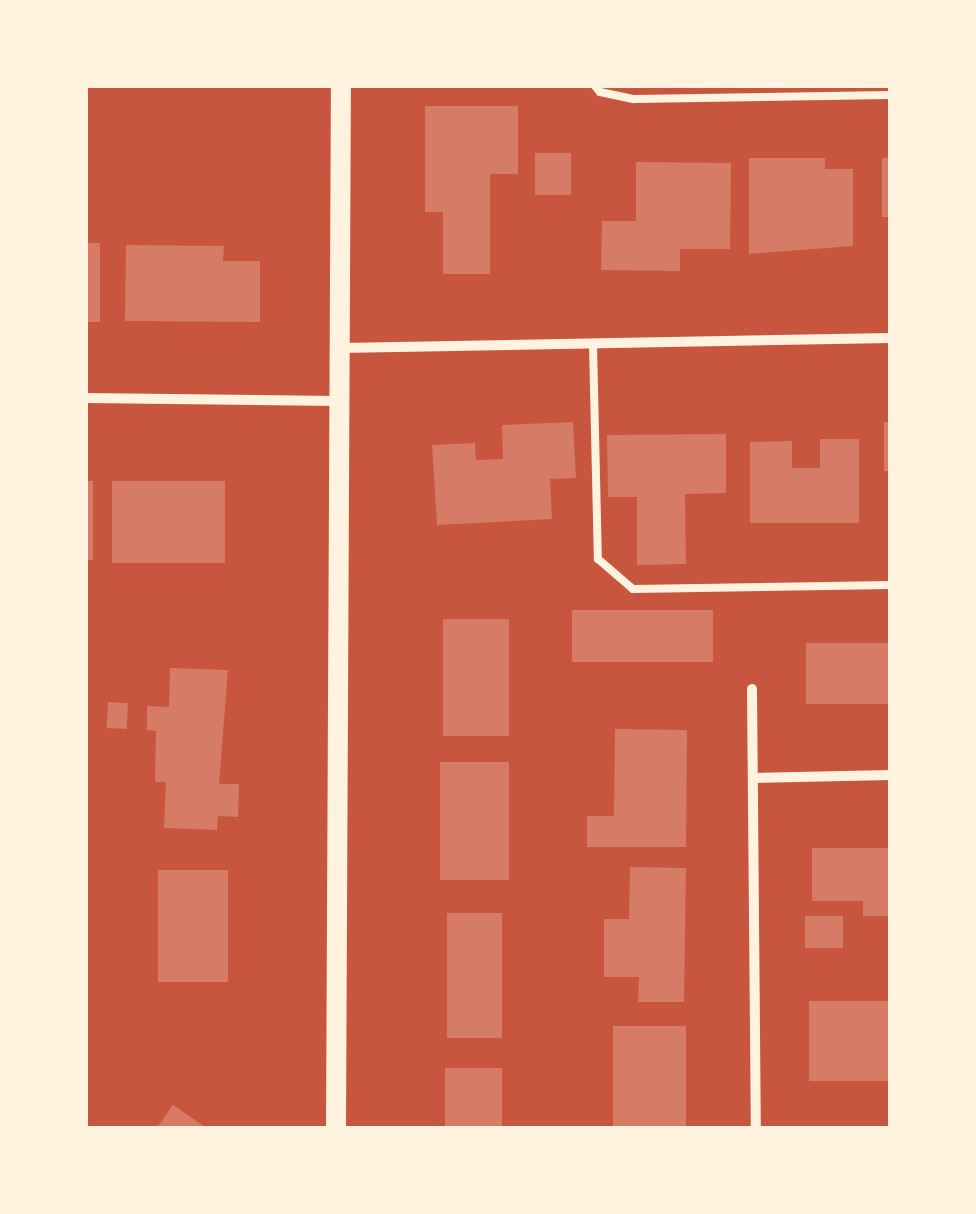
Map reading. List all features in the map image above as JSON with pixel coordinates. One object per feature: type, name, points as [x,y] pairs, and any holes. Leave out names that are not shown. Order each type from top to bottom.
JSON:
[{"type":"main road","points":[[336,1129],[341,85]]},
{"type":"street","points":[[340,348],[891,338]]},
{"type":"street","points":[[85,398],[339,401]]},
{"type":"street","points":[[752,689],[756,1129]]},
{"type":"street","points":[[755,778],[891,775]]},
{"type":"lane","points":[[594,85],[600,92],[634,99],[891,95]]},
{"type":"lane","points":[[593,344],[598,559],[633,589],[891,585]]},
{"type":"building","points":[[425,106],[518,106],[518,174],[490,174],[490,274],[443,274],[443,212],[425,212]]},
{"type":"building","points":[[535,153],[571,153],[571,195],[535,195]]},
{"type":"building","points":[[749,158],[825,158],[825,169],[853,169],[853,246],[749,254]]},
{"type":"building","points":[[882,158],[891,158],[891,217],[882,217]]},
{"type":"building","points":[[636,162],[731,163],[730,249],[680,249],[680,271],[601,270],[602,221],[636,221]]},
{"type":"building","points":[[85,243],[100,243],[100,322],[85,322]]},
{"type":"building","points":[[126,245],[224,246],[223,261],[260,261],[260,322],[125,321]]},
{"type":"building","points":[[573,422],[576,478],[550,479],[552,519],[437,525],[432,445],[475,443],[476,460],[503,459],[502,425]]},
{"type":"building","points":[[884,422],[891,422],[891,471],[884,471]]},
{"type":"building","points":[[726,434],[726,493],[685,494],[686,564],[637,565],[637,497],[608,497],[607,435]]},
{"type":"building","points":[[820,439],[859,439],[859,523],[750,523],[750,442],[792,441],[792,468],[820,468]]},
{"type":"building","points":[[85,481],[93,481],[93,560],[85,560]]},
{"type":"building","points":[[112,481],[225,481],[225,563],[112,563]]},
{"type":"building","points":[[572,610],[713,610],[713,662],[572,662]]},
{"type":"building","points":[[443,619],[509,619],[509,736],[443,736]]},
{"type":"building","points":[[806,643],[891,643],[891,704],[806,704]]},
{"type":"building","points":[[170,668],[228,670],[219,784],[239,784],[238,817],[218,816],[217,830],[164,828],[166,782],[155,782],[156,731],[147,730],[147,706],[169,707]]},
{"type":"building","points":[[108,702],[128,703],[127,729],[107,728]]},
{"type":"building","points":[[615,729],[687,730],[686,847],[587,847],[587,816],[614,816]]},
{"type":"building","points":[[440,762],[509,762],[509,880],[440,880]]},
{"type":"building","points":[[812,848],[891,848],[891,916],[863,916],[863,901],[812,901]]},
{"type":"building","points":[[630,867],[686,868],[684,1002],[638,1002],[639,977],[604,977],[604,919],[629,919]]},
{"type":"building","points":[[158,870],[228,870],[228,982],[158,982]]},
{"type":"building","points":[[447,913],[502,913],[502,1038],[447,1038]]},
{"type":"building","points":[[805,916],[843,916],[843,948],[805,948]]},
{"type":"building","points":[[809,1001],[891,1001],[891,1081],[809,1081]]},
{"type":"building","points":[[613,1026],[686,1026],[686,1129],[613,1129]]},
{"type":"building","points":[[445,1068],[502,1068],[502,1129],[445,1129]]},
{"type":"building","points":[[173,1105],[208,1129],[156,1129]]}]
